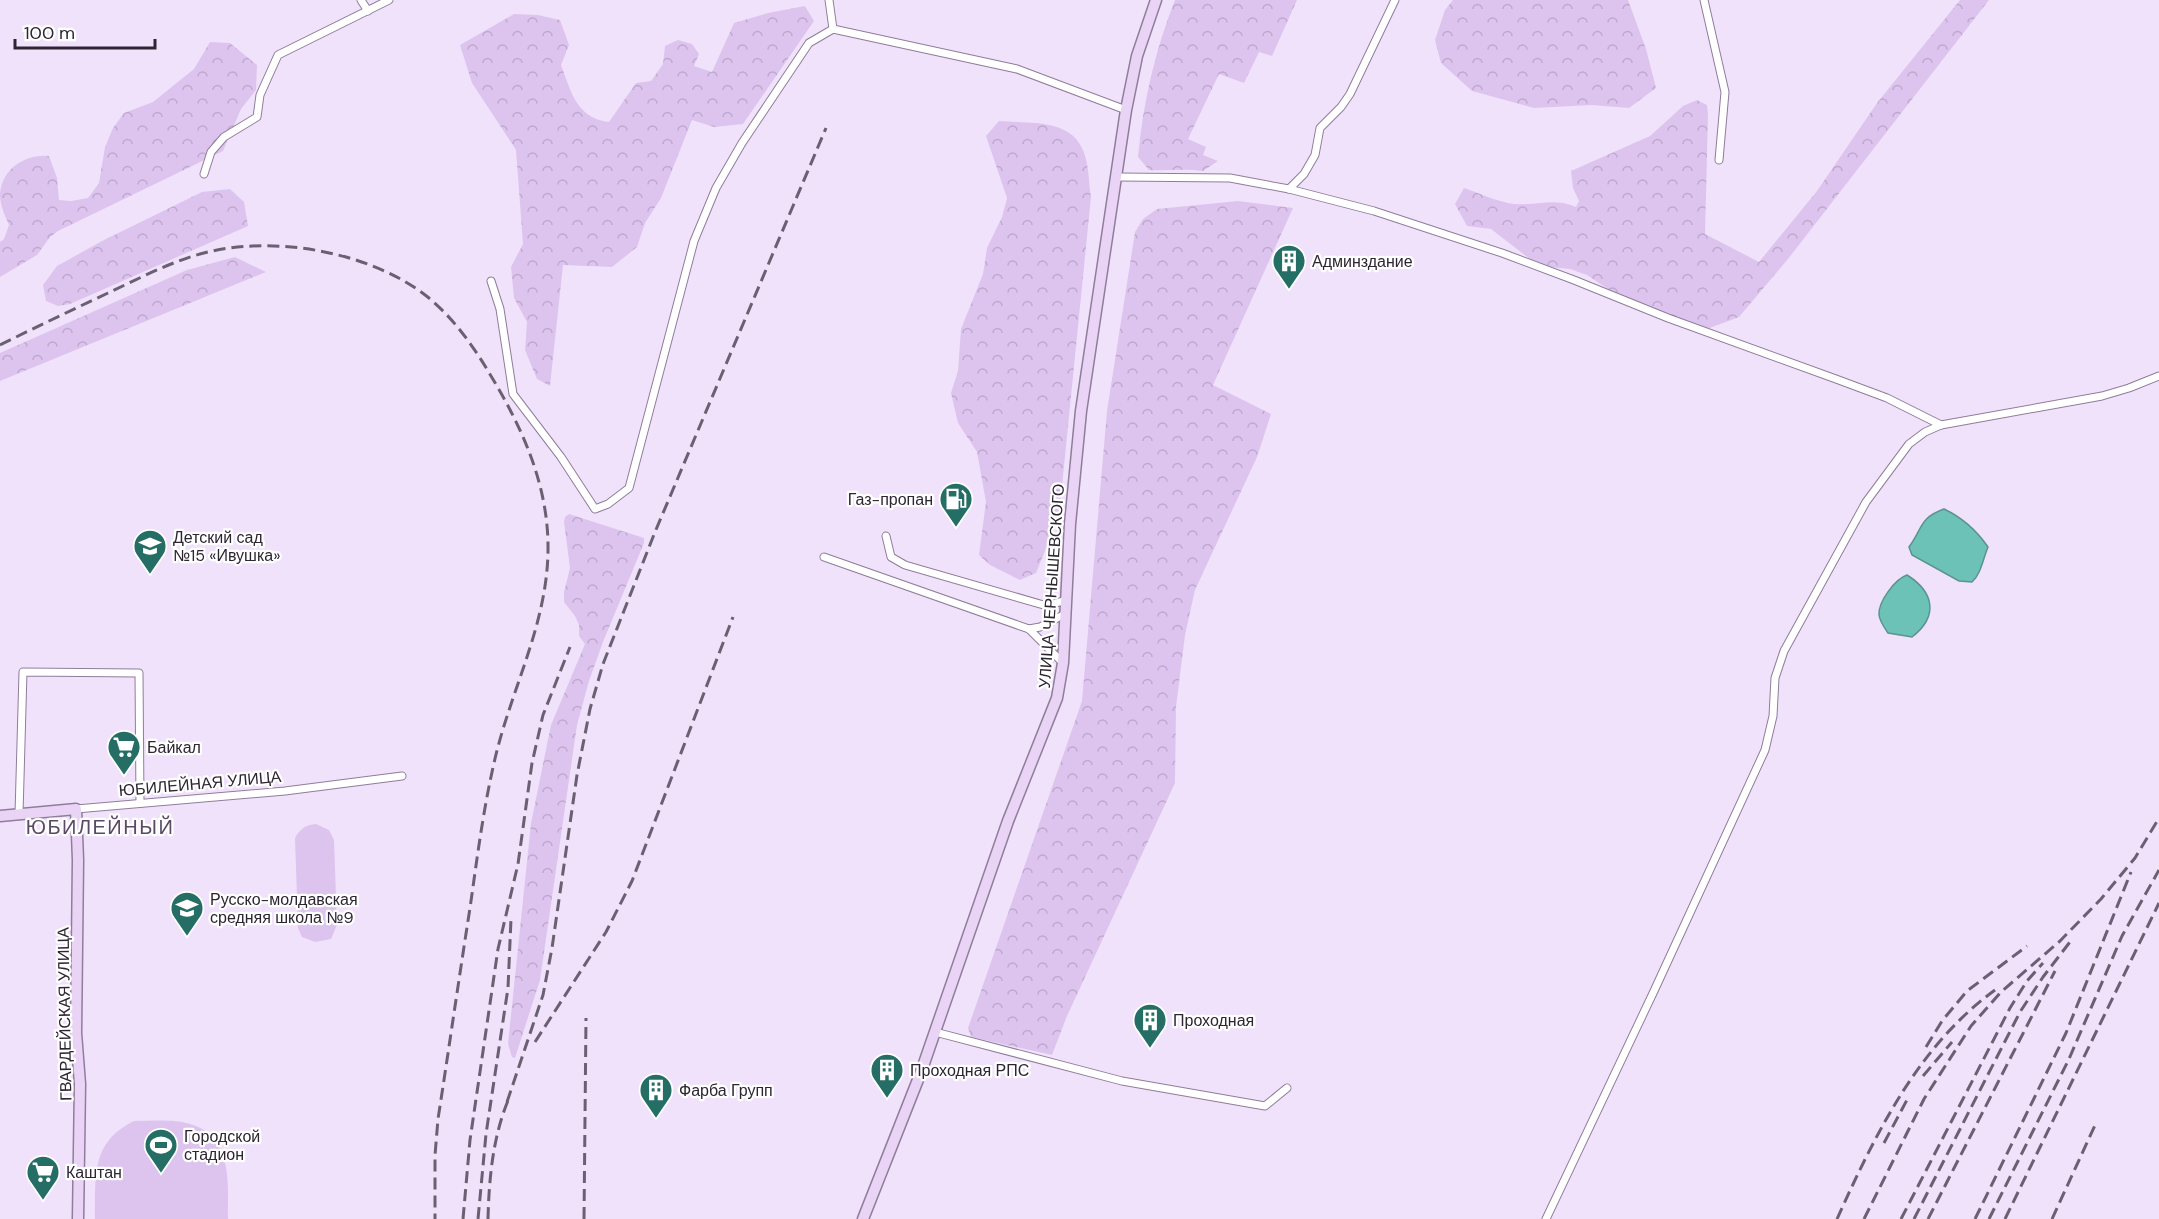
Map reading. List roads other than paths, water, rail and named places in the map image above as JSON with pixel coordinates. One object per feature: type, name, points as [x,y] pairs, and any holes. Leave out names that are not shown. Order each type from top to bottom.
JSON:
[{"type":"main road","name":"УЛИЦА ЧЕРНЫШЕВСКОГО","points":[[863,1219],[934,1032],[1008,821],[1057,698],[1063,663],[1070,524],[1081,411],[1126,110],[1137,56],[1156,0]]},
{"type":"main road","name":"ЮБИЛЕЙНАЯ УЛИЦА","points":[[0,816],[76,810]]},
{"type":"main road","name":"ГВАРДЕЙСКАЯ УЛИЦА","points":[[76,810],[78,860],[76,1033],[80,1084],[78,1219]]},
{"type":"street","points":[[361,0],[368,10]]},
{"type":"street","points":[[204,174],[211,152],[224,137],[257,117],[260,95],[278,55],[389,0]]},
{"type":"street","points":[[829,0],[832,29]]},
{"type":"street","points":[[1289,189],[1304,174],[1315,155],[1320,128],[1341,107],[1350,94],[1395,0]]},
{"type":"street","points":[[1704,0],[1725,92],[1719,160]]},
{"type":"street","points":[[491,280],[500,309],[513,394],[561,457],[595,509],[608,504],[629,488],[694,241],[716,188],[742,144],[809,43],[832,29],[1017,69],[1126,110]]},
{"type":"street","points":[[1117,177],[1230,178],[1289,189],[1374,211],[1523,261],[1668,318],[1887,398],[1941,425]]},
{"type":"street","points":[[1546,1219],[1765,750],[1773,716],[1775,678],[1784,651],[1872,494],[1909,444],[1925,432],[1941,425],[2102,396],[2159,376]]},
{"type":"street","points":[[886,536],[891,557],[905,565],[1047,606],[1066,600]]},
{"type":"street","points":[[824,557],[1029,629],[1063,663]]},
{"type":"street","points":[[1029,629],[1040,627],[1065,614]]},
{"type":"street","points":[[19,814],[23,672],[139,673],[140,803]]},
{"type":"street","name":"ЮБИЛЕЙНАЯ УЛИЦА","points":[[76,810],[402,776]]},
{"type":"street","points":[[934,1032],[1122,1081],[1265,1106],[1287,1088]]},
{"type":"railway","points":[[507,1102],[543,995],[577,775],[590,709],[603,664],[655,532],[826,128]]},
{"type":"railway","points":[[0,345],[153,272],[200,254],[228,248],[258,246],[319,251],[379,268],[429,298],[447,315],[471,344],[514,417],[532,459],[544,504],[548,551],[546,579],[535,632],[501,736],[483,817],[438,1119],[435,1155],[435,1219]]},
{"type":"railway","points":[[535,1042],[606,932],[632,881],[733,617]]},
{"type":"railway","points":[[463,1219],[470,1140],[498,949],[518,864],[532,763],[543,715],[570,647]]},
{"type":"railway","points":[[1864,1219],[1924,1099],[1971,1026],[2001,992],[2060,941],[2101,899],[2135,858],[2159,818]]},
{"type":"railway","points":[[1989,1219],[2069,1059],[2122,936],[2159,870]]},
{"type":"railway","points":[[1975,1219],[2066,1033],[2131,872]]},
{"type":"railway","points":[[2005,1219],[2159,903]]},
{"type":"railway","points":[[478,1219],[486,1134],[508,988],[511,919]]},
{"type":"railway","points":[[1914,1219],[2020,1012],[2073,938]]},
{"type":"railway","points":[[1926,1047],[1942,1021],[1967,991],[2027,946]]},
{"type":"railway","points":[[1901,1219],[2010,1008],[2027,981],[2043,963]]},
{"type":"railway","points":[[1928,1219],[2055,971]]},
{"type":"railway","points":[[1837,1219],[1867,1155],[1921,1064],[1943,1037],[1995,990]]},
{"type":"railway","points":[[584,1219],[586,1018]]},
{"type":"railway","points":[[1923,1076],[1952,1042]]},
{"type":"railway","points":[[488,1219],[493,1156],[510,1096]]},
{"type":"railway","points":[[1884,1143],[1908,1098]]},
{"type":"railway","points":[[2052,1219],[2096,1123]]},
{"type":"place","name":"Админздание","points":[[1289,290]]},
{"type":"place","name":"Газ-пропан","points":[[956,528]]},
{"type":"place","name":"Детский сад №15 «Ивушка»","points":[[150,575]]},
{"type":"place","name":"Байкал","points":[[124,776]]},
{"type":"place","name":"Русско-молдавская средняя школа №9","points":[[187,937]]},
{"type":"place","name":"Проходная","points":[[1150,1049]]},
{"type":"place","name":"Проходная РПС","points":[[887,1099]]},
{"type":"place","name":"Фарба Групп","points":[[656,1119]]},
{"type":"place","name":"Городской стадион","points":[[161,1174]]},
{"type":"place","name":"Каштан","points":[[43,1201]]},
{"type":"district","name":"ЮБИЛЕЙНЫЙ","points":[[100,827]]}]
